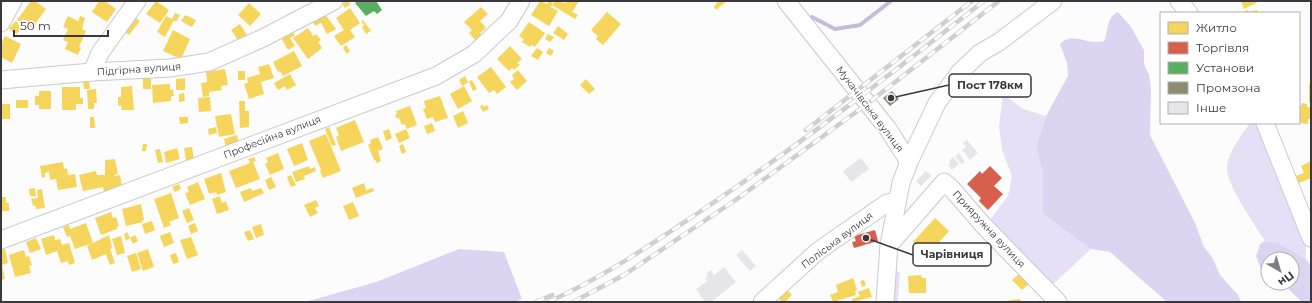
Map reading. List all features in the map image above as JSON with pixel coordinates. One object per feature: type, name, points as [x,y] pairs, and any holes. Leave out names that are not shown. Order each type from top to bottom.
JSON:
[{"type":"street","points":[[1,23],[13,1]]},
{"type":"street","points":[[92,72],[100,53],[137,1]]},
{"type":"street","name":"Підгірна вулиця","points":[[1,80],[92,72],[170,68],[208,62],[264,38],[334,1]]},
{"type":"street","name":"Професійна вулиця","points":[[1,240],[436,76],[474,54],[509,21],[521,1]]},
{"type":"street","points":[[909,162],[937,103],[950,85],[980,54],[999,42],[1054,1]]},
{"type":"street","points":[[1180,1],[1188,12]]},
{"type":"street","name":"Мукачівська вулиця","points":[[791,3],[888,129],[909,162],[897,200],[889,245],[885,302]]},
{"type":"street","points":[[1265,124],[1311,238]]},
{"type":"street","name":"Прияружна вулиця","points":[[889,245],[944,182],[952,188],[984,226],[1058,302]]},
{"type":"street","name":"Поліська вулиця","points":[[762,302],[818,251],[887,203],[897,200]]},
{"type":"shaded area","points":[[1118,12],[1131,27],[1144,50],[1144,64],[1149,75],[1151,88],[1150,135],[1195,223],[1204,247],[1212,257],[1220,275],[1238,295],[1241,302],[1167,302],[1110,252],[1091,249],[1043,214],[1043,173],[1036,147],[1046,116],[1068,76],[1067,63],[1060,44],[1065,40],[1070,39],[1092,42],[1104,41],[1111,17]]},
{"type":"shaded area","points":[[1003,94],[1023,109],[1046,116],[1036,147],[1043,173],[1043,214],[1091,249],[1049,288],[986,225],[1008,196],[1012,176],[1002,150],[999,127]]},
{"type":"shaded area","points":[[1249,124],[1261,124],[1306,238],[1306,259],[1300,256],[1300,251],[1292,251],[1278,243],[1265,241],[1243,206],[1232,187],[1227,170],[1227,164],[1235,145]]},
{"type":"shaded area","points":[[1265,241],[1278,243],[1292,251],[1260,251],[1260,266],[1256,256],[1260,244]]},
{"type":"shaded area","points":[[459,249],[504,252],[522,299],[515,302],[305,302],[376,282]]},
{"type":"shaded area","points":[[1300,256],[1306,259],[1311,266],[1311,302],[1302,302],[1290,291],[1300,291]]},
{"type":"shaded area","points":[[895,271],[900,272],[898,302],[893,302]]},
{"type":"building: Житло","points":[[31,1],[35,1],[46,9],[31,30],[17,20]]},
{"type":"building: Житло","points":[[99,1],[105,1],[116,9],[107,22],[92,12]]},
{"type":"building: Житло","points":[[156,1],[169,10],[160,23],[146,14]]},
{"type":"building: Житло","points":[[347,1],[351,4],[345,8],[342,4]]},
{"type":"building: Житло","points":[[540,1],[547,4],[549,1],[553,3],[551,7],[558,11],[549,26],[531,15]]},
{"type":"building: Житло","points":[[555,1],[566,3],[567,1],[579,1],[572,12],[578,15],[575,19],[552,5]]},
{"type":"building: Житло","points":[[718,1],[727,1],[716,10],[714,7]]},
{"type":"building: Житло","points":[[1241,1],[1260,1],[1244,9]]},
{"type":"building: Житло","points":[[249,3],[261,14],[250,26],[238,15]]},
{"type":"building: Житло","points":[[481,7],[488,14],[480,21],[486,28],[480,33],[484,38],[478,43],[469,33],[472,30],[464,22]]},
{"type":"building: Житло","points":[[350,8],[360,23],[350,30],[355,37],[341,46],[334,36],[344,30],[336,18]]},
{"type":"building: Житло","points":[[607,12],[621,24],[603,45],[596,39],[598,36],[591,30]]},
{"type":"building: Житло","points":[[175,13],[180,15],[176,22],[174,20],[165,37],[157,32],[166,16],[172,19]]},
{"type":"building: Житло","points":[[324,13],[336,29],[327,34],[321,23],[315,26],[312,21]]},
{"type":"building: Житло","points":[[185,15],[196,20],[192,27],[181,21]]},
{"type":"building: Житло","points":[[68,16],[78,21],[80,16],[85,18],[82,29],[86,31],[79,47],[81,48],[78,55],[65,49],[68,42],[63,40],[68,29],[63,27]]},
{"type":"building: Житло","points":[[136,18],[140,21],[129,35],[125,32]]},
{"type":"building: Житло","points":[[363,20],[371,31],[366,34],[362,27],[364,25],[361,21]]},
{"type":"building: Житло","points":[[15,21],[23,26],[17,34],[9,29]]},
{"type":"building: Житло","points":[[529,22],[545,33],[535,47],[531,45],[530,47],[522,42],[524,39],[519,36]]},
{"type":"building: Житло","points":[[240,24],[249,38],[226,49],[225,45],[238,40],[231,30]]},
{"type":"building: Житло","points":[[558,26],[568,34],[564,40],[553,33]]},
{"type":"building: Житло","points":[[308,28],[313,36],[316,34],[321,40],[318,42],[322,48],[308,59],[293,38]]},
{"type":"building: Житло","points":[[291,29],[295,36],[290,38],[295,46],[288,50],[280,36]]},
{"type":"building: Житло","points":[[173,30],[190,39],[181,59],[163,51]]},
{"type":"building: Житло","points":[[548,34],[554,37],[550,42],[545,39]]},
{"type":"building: Житло","points":[[5,36],[21,44],[12,63],[1,57],[1,44]]},
{"type":"building: Житло","points":[[346,45],[350,51],[347,54],[343,48]]},
{"type":"building: Житло","points":[[510,46],[522,59],[517,63],[520,65],[514,70],[512,68],[509,71],[497,59]]},
{"type":"building: Житло","points":[[537,48],[543,52],[538,60],[531,56]]},
{"type":"building: Житло","points":[[549,48],[554,51],[551,56],[546,53]]},
{"type":"building: Житло","points":[[294,51],[302,66],[283,76],[280,71],[278,72],[273,62]]},
{"type":"building: Житло","points":[[269,64],[274,78],[261,82],[264,94],[249,99],[244,84],[248,83],[247,78],[260,74],[258,67]]},
{"type":"building: Житло","points":[[491,67],[506,87],[497,94],[494,90],[489,93],[477,77]]},
{"type":"building: Житло","points":[[225,69],[228,85],[221,86],[222,90],[209,92],[209,96],[203,97],[201,83],[207,82],[206,72]]},
{"type":"building: Житло","points":[[518,70],[527,81],[517,90],[510,82],[514,79],[512,75]]},
{"type":"building: Житло","points":[[238,71],[245,71],[245,80],[238,80]]},
{"type":"building: Житло","points":[[290,74],[296,85],[287,90],[285,86],[278,90],[274,83]]},
{"type":"building: Житло","points":[[465,76],[468,82],[472,80],[477,89],[473,91],[469,82],[462,86],[459,80]]},
{"type":"building: Житло","points":[[143,77],[151,78],[151,89],[143,89]]},
{"type":"building: Житло","points":[[185,78],[185,90],[176,90],[176,79]]},
{"type":"building: Житло","points":[[83,79],[89,79],[90,89],[84,89]]},
{"type":"building: Житло","points":[[586,79],[595,89],[589,94],[580,85]]},
{"type":"building: Житло","points":[[1309,83],[1311,83],[1311,102],[1309,102]]},
{"type":"building: Житло","points":[[170,84],[170,90],[173,89],[174,96],[171,96],[171,101],[153,103],[152,85]]},
{"type":"building: Житло","points":[[132,86],[134,110],[122,110],[121,105],[118,106],[118,97],[121,97],[121,87]]},
{"type":"building: Житло","points":[[464,86],[472,101],[458,109],[450,94]]},
{"type":"building: Житло","points":[[62,87],[80,87],[80,98],[83,98],[83,104],[76,104],[76,110],[62,110]]},
{"type":"building: Житло","points":[[96,89],[97,103],[94,103],[94,109],[88,109],[87,90]]},
{"type":"building: Житло","points":[[39,91],[51,91],[51,109],[39,109],[39,105],[35,105],[35,96],[39,96]]},
{"type":"building: Житло","points":[[184,93],[185,101],[179,102],[179,94]]},
{"type":"building: Житло","points":[[440,96],[448,118],[435,122],[433,117],[427,119],[423,109],[426,108],[424,101]]},
{"type":"building: Житло","points":[[210,97],[211,111],[199,112],[198,98]]},
{"type":"building: Житло","points":[[16,100],[28,100],[28,108],[16,108]]},
{"type":"building: Житло","points":[[239,101],[245,101],[245,111],[249,111],[249,127],[240,128]]},
{"type":"building: Житло","points":[[1302,103],[1307,104],[1307,107],[1310,107],[1311,119],[1308,119],[1308,124],[1300,123]]},
{"type":"building: Житло","points":[[1,104],[10,104],[10,119],[1,119]]},
{"type":"building: Житло","points":[[483,105],[484,107],[487,105],[489,109],[483,112],[480,106]]},
{"type":"building: Житло","points":[[410,106],[417,125],[407,129],[405,124],[402,125],[399,118],[397,119],[395,115],[397,114],[396,111]]},
{"type":"building: Житло","points":[[463,111],[468,123],[458,128],[453,116]]},
{"type":"building: Житло","points":[[231,114],[235,134],[219,137],[215,116]]},
{"type":"building: Житло","points":[[90,117],[94,117],[95,128],[90,128]]},
{"type":"building: Житло","points":[[179,117],[188,117],[188,123],[180,124]]},
{"type":"building: Житло","points":[[355,120],[364,142],[341,151],[336,137],[339,135],[336,128]]},
{"type":"building: Житло","points":[[432,123],[435,131],[427,134],[424,126]]},
{"type":"building: Житло","points":[[216,127],[217,133],[209,135],[208,129]]},
{"type":"building: Житло","points":[[329,127],[336,145],[332,146],[325,129]]},
{"type":"building: Житло","points":[[389,129],[392,138],[386,141],[383,131]]},
{"type":"building: Житло","points":[[406,129],[410,138],[399,143],[395,134]]},
{"type":"building: Житло","points":[[326,134],[341,171],[323,178],[309,141]]},
{"type":"building: Житло","points":[[237,135],[239,144],[226,147],[224,139]]},
{"type":"building: Житло","points":[[378,137],[383,149],[378,151],[381,161],[377,163],[374,160],[368,145],[371,143],[370,140]]},
{"type":"building: Житло","points":[[302,143],[308,160],[294,166],[287,149]]},
{"type":"building: Житло","points":[[143,144],[147,144],[146,151],[142,151]]},
{"type":"building: Житло","points":[[403,144],[406,152],[402,154],[399,146]]},
{"type":"building: Житло","points":[[192,147],[194,159],[186,160],[184,148]]},
{"type":"building: Житло","points":[[177,148],[180,159],[166,163],[164,152]]},
{"type":"building: Житло","points":[[160,149],[163,162],[158,163],[155,150]]},
{"type":"building: Житло","points":[[278,153],[284,169],[270,175],[265,164],[268,162],[266,158]]},
{"type":"building: Житло","points":[[254,157],[256,161],[253,162],[260,179],[236,188],[229,171],[250,163],[248,159]]},
{"type":"building: Житло","points":[[115,159],[118,174],[114,175],[120,175],[122,186],[104,192],[103,187],[83,191],[79,175],[96,171],[97,175],[105,175],[105,160]]},
{"type":"building: Житло","points":[[1311,161],[1311,178],[1297,184],[1293,177],[1304,173],[1301,166]]},
{"type":"building: Житло","points":[[63,162],[64,169],[67,168],[68,175],[75,174],[77,187],[58,190],[56,179],[50,180],[49,172],[45,173],[45,177],[42,178],[40,166]]},
{"type":"building: Житло","points":[[309,166],[310,169],[315,167],[316,171],[304,176],[305,179],[296,182],[292,172]]},
{"type":"building: Житло","points":[[221,173],[226,192],[217,195],[216,192],[209,194],[204,179]]},
{"type":"building: Житло","points":[[291,175],[296,185],[291,187],[287,177]]},
{"type":"building: Житло","points":[[271,177],[276,187],[269,190],[265,180]]},
{"type":"building: Житло","points":[[198,182],[205,199],[190,205],[185,193],[189,192],[187,187]]},
{"type":"building: Житло","points":[[364,183],[366,190],[373,188],[374,191],[356,198],[352,188]]},
{"type":"building: Житло","points":[[179,184],[181,189],[175,192],[172,187]]},
{"type":"building: Житло","points":[[35,188],[36,196],[30,196],[29,189]]},
{"type":"building: Житло","points":[[251,188],[252,191],[261,188],[264,193],[244,202],[240,192]]},
{"type":"building: Житло","points":[[42,189],[45,208],[36,209],[36,206],[33,206],[31,199],[38,198],[37,190]]},
{"type":"building: Житло","points":[[171,193],[179,218],[169,222],[171,225],[164,228],[154,199]]},
{"type":"building: Житло","points":[[220,196],[222,203],[226,201],[229,210],[217,214],[212,199]]},
{"type":"building: Житло","points":[[1,197],[6,197],[6,203],[9,203],[9,211],[1,211]]},
{"type":"building: Житло","points":[[316,200],[319,206],[315,208],[318,213],[310,217],[304,205]]},
{"type":"building: Житло","points":[[353,202],[359,216],[349,220],[343,206]]},
{"type":"building: Житло","points":[[141,204],[144,220],[142,220],[143,222],[126,226],[122,209]]},
{"type":"building: Житло","points":[[189,208],[194,220],[187,223],[182,211]]},
{"type":"building: Житло","points":[[111,212],[113,218],[116,217],[119,226],[117,229],[101,235],[95,218]]},
{"type":"building: Житло","points":[[935,218],[949,231],[928,255],[913,242]]},
{"type":"building: Житло","points":[[152,221],[155,230],[145,234],[142,224]]},
{"type":"building: Житло","points":[[86,223],[93,243],[75,249],[70,236],[67,237],[63,227],[69,225],[70,229]]},
{"type":"building: Житло","points":[[195,223],[198,231],[191,234],[188,226]]},
{"type":"building: Житло","points":[[261,224],[264,235],[256,238],[252,227]]},
{"type":"building: Житло","points":[[250,230],[254,239],[248,241],[244,232]]},
{"type":"building: Житло","points":[[127,232],[130,238],[126,241],[124,234]]},
{"type":"building: Житло","points":[[170,232],[174,243],[164,247],[160,236]]},
{"type":"building: Житло","points":[[54,235],[55,240],[60,239],[62,245],[69,243],[75,263],[69,265],[68,261],[61,263],[57,251],[46,255],[41,239]]},
{"type":"building: Житло","points":[[109,235],[112,248],[110,249],[115,263],[110,265],[106,254],[92,260],[87,246]]},
{"type":"building: Житло","points":[[135,235],[138,241],[133,244],[130,238]]},
{"type":"building: Житло","points":[[121,236],[125,253],[117,255],[112,239]]},
{"type":"building: Житло","points":[[191,237],[198,255],[187,259],[180,240]]},
{"type":"building: Житло","points":[[36,238],[41,249],[30,253],[26,242]]},
{"type":"building: Житло","points":[[5,249],[8,263],[2,265],[5,279],[1,280],[1,250]]},
{"type":"building: Житло","points":[[148,249],[154,267],[143,271],[137,253]]},
{"type":"building: Житло","points":[[24,250],[26,257],[29,256],[32,265],[29,266],[31,273],[15,277],[9,255]]},
{"type":"building: Житло","points":[[136,253],[141,269],[132,272],[127,256]]},
{"type":"building: Житло","points":[[176,253],[179,262],[173,264],[170,255]]},
{"type":"building: Житло","points":[[1021,272],[1030,283],[1022,290],[1012,280]]},
{"type":"building: Житло","points":[[921,275],[922,278],[926,278],[926,293],[909,293],[908,276]]},
{"type":"building: Житло","points":[[853,278],[857,290],[855,291],[856,295],[833,302],[830,295],[838,292],[836,285]]},
{"type":"building: Житло","points":[[864,280],[866,285],[862,287],[860,281]]},
{"type":"building: Житло","points":[[869,288],[872,297],[852,302],[852,299],[860,296],[858,292]]},
{"type":"building: Житло","points":[[787,290],[792,295],[785,302],[782,302],[778,298]]},
{"type":"building: Житло","points":[[1020,299],[1021,302],[1005,302],[1005,301]]},
{"type":"building: Торгівля","points":[[990,166],[1002,178],[994,186],[1003,194],[988,210],[979,201],[981,198],[967,184],[980,171],[982,174]]},
{"type":"building: Торгівля","points":[[875,230],[878,241],[854,248],[852,242],[856,241],[854,236]]},
{"type":"building: Установи","points":[[358,1],[376,1],[382,10],[377,14],[374,11],[366,16],[355,3]]},
{"type":"building: Промзона","points":[[892,91],[899,99],[890,106],[883,98]]},
{"type":"building: Інше","points":[[967,140],[978,153],[970,160],[962,150],[966,147],[963,143]]},
{"type":"building: Інше","points":[[959,153],[965,162],[961,164],[955,156]]},
{"type":"building: Інше","points":[[953,157],[959,164],[952,170],[948,165],[950,163],[949,161]]},
{"type":"building: Інше","points":[[861,158],[869,169],[851,182],[843,171]]},
{"type":"building: Інше","points":[[926,171],[931,176],[921,186],[916,181]]},
{"type":"building: Інше","points":[[742,250],[756,266],[750,271],[736,255]]},
{"type":"building: Інше","points":[[724,267],[736,282],[711,302],[705,302],[696,289],[707,281],[705,279],[708,276],[706,274],[711,270],[714,275]]},
{"type":"waterway","points":[[812,17],[835,29],[860,25],[891,1]]},
{"type":"railway","points":[[806,130],[972,1]]},
{"type":"railway","points":[[548,302],[587,283],[625,261],[735,188],[843,110],[984,1]]},
{"type":"railway","points":[[573,302],[624,275],[737,199],[867,104],[999,1]]},
{"type":"railway","points":[[536,302],[552,295]]},
{"type":"place","name":"Пост 178км","points":[[891,98]]},
{"type":"place","name":"Чарівниця","points":[[866,238]]}]
